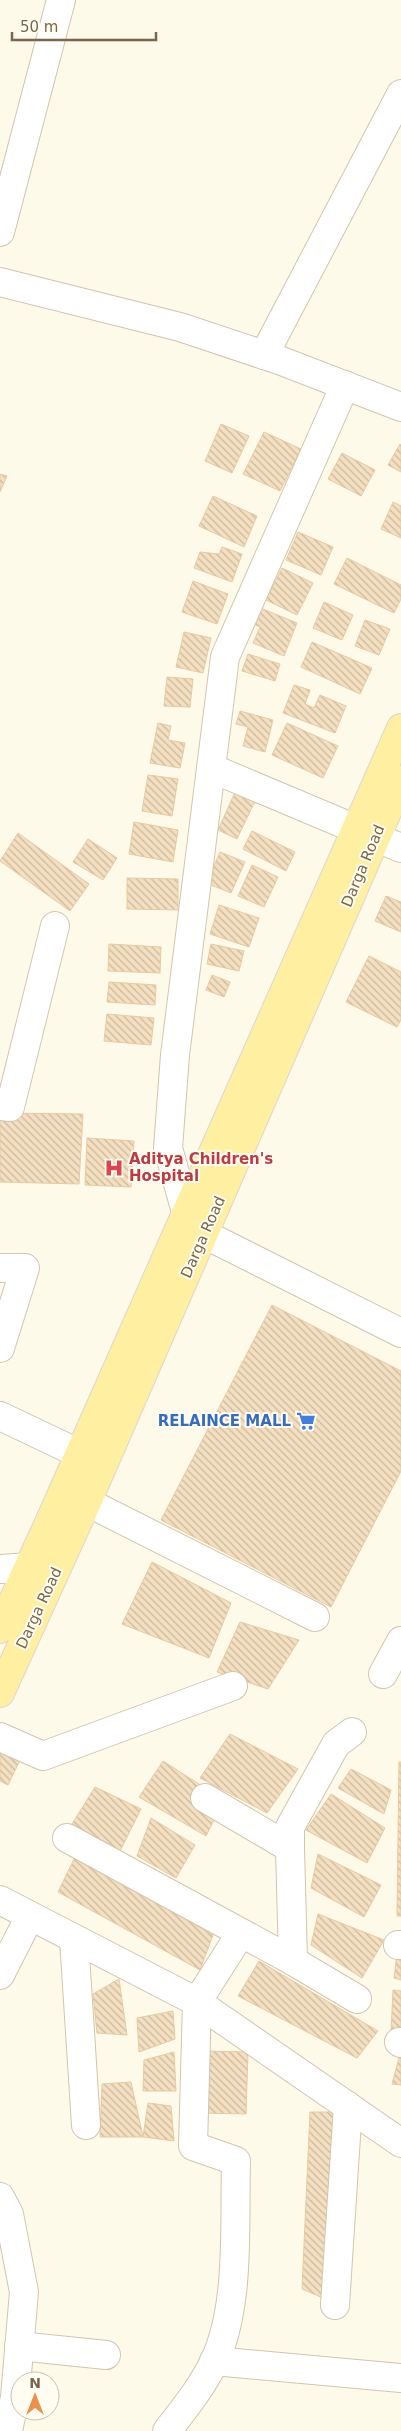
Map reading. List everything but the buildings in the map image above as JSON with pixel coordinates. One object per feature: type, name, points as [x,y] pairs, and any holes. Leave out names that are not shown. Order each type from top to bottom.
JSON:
[{"type":"main road","name":"Darga Road","points":[[0,1693],[87,1502],[204,1234],[366,833],[401,728]]},
{"type":"main road","name":"Darga Road","points":[[0,1629],[80,1454],[186,1212],[366,833],[401,780]]},
{"type":"street","points":[[0,232],[61,0]]},
{"type":"street","points":[[264,355],[401,94]]},
{"type":"street","points":[[0,282],[180,327],[264,355],[401,407]]},
{"type":"street","points":[[345,385],[225,657],[176,1055],[168,1148],[186,1212],[204,1234],[401,1333]]},
{"type":"street","points":[[211,768],[401,848]]},
{"type":"street","points":[[0,1106],[10,1107],[54,926]]},
{"type":"street","points":[[0,1268],[25,1268],[0,1348]]},
{"type":"street","points":[[0,1416],[80,1454]]},
{"type":"street","points":[[87,1502],[315,1617]]},
{"type":"street","points":[[0,1569],[29,1567],[54,1576]]},
{"type":"street","points":[[383,1674],[401,1640]]},
{"type":"street","points":[[0,1737],[42,1756],[233,1686]]},
{"type":"street","points":[[294,1961],[290,1826],[336,1744],[352,1732]]},
{"type":"street","points":[[205,1798],[290,1848]]},
{"type":"street","points":[[67,1838],[294,1961],[356,1998]]},
{"type":"street","points":[[0,1900],[197,2002],[401,2143]]},
{"type":"street","points":[[0,1975],[30,1916]]},
{"type":"street","points":[[167,2431],[191,2400],[214,2361],[222,2339],[232,2296],[236,2161],[193,2146],[197,2002],[241,1933]]},
{"type":"street","points":[[74,1939],[86,2125]]},
{"type":"street","points":[[336,2305],[348,2106]]},
{"type":"street","points":[[0,2197],[10,2214],[12,2291],[19,2346],[15,2397],[8,2431]]},
{"type":"street","points":[[19,2346],[106,2355]]},
{"type":"street","points":[[214,2361],[401,2378]]},
{"type":"place","name":"Aditya Children's Hospital","points":[[114,1168]]},
{"type":"place","name":"RELAINCE MALL","points":[[306,1421]]}]
